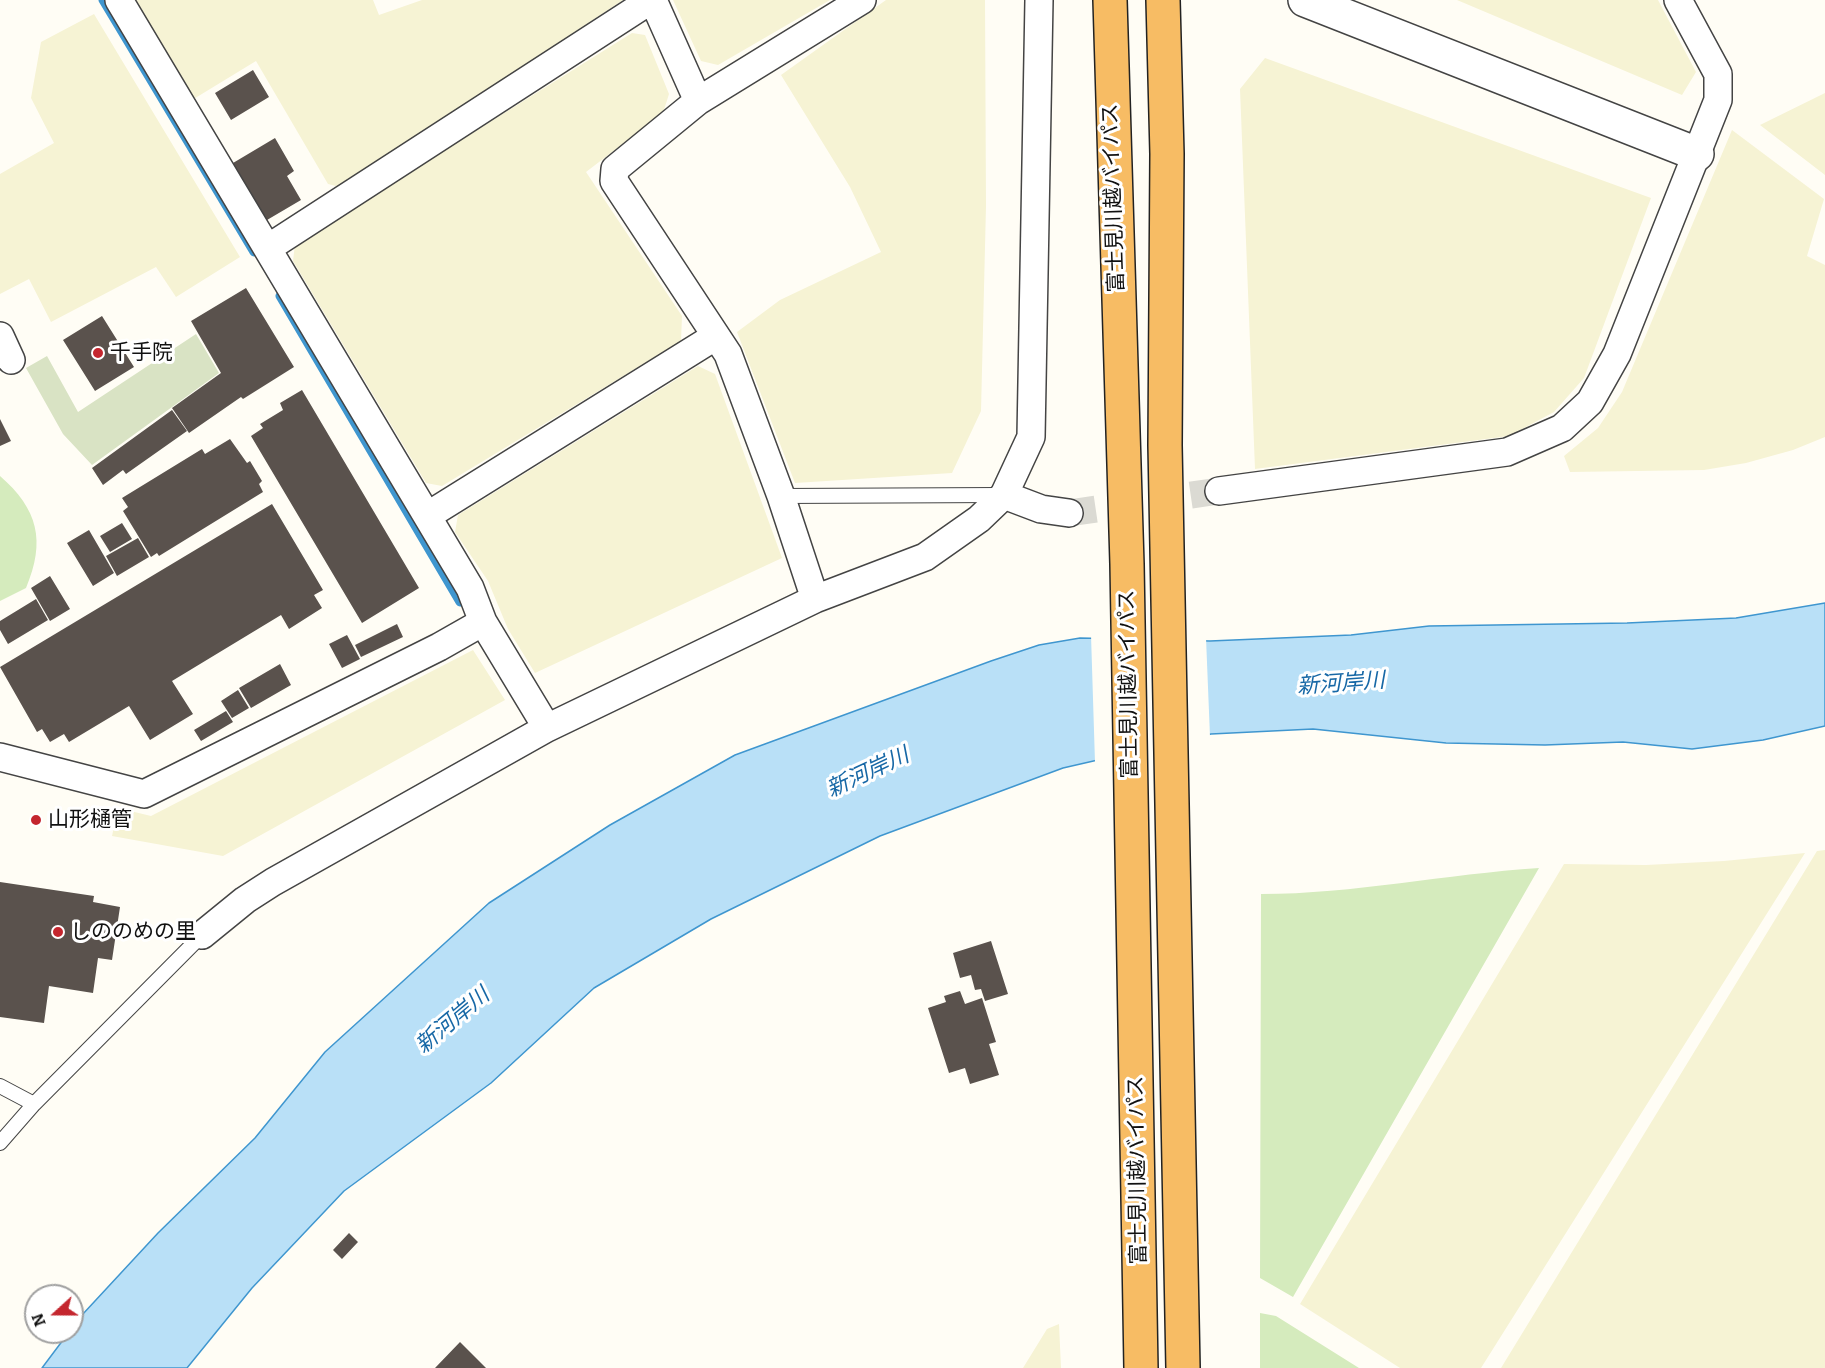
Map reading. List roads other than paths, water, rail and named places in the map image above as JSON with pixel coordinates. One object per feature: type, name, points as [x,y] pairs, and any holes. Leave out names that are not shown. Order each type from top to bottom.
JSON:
[{"type":"highway","name":"富士見川越バイパス","points":[[1110,0],[1127,564],[1141,1368]]},
{"type":"highway","name":"富士見川越バイパス","points":[[1163,0],[1167,153],[1164,389],[1183,1368]]},
{"type":"street","points":[[119,0],[470,588],[483,622],[547,728]]},
{"type":"street","points":[[268,248],[652,0],[698,101]]},
{"type":"street","points":[[815,599],[781,496],[729,354],[614,181],[615,169],[698,101],[862,0]]},
{"type":"street","points":[[202,935],[245,900],[273,882],[547,728],[815,599],[925,557],[979,519],[1004,495],[1017,472],[1031,437],[1039,0]]},
{"type":"street","points":[[1305,0],[1697,154]]},
{"type":"street","points":[[1219,491],[1507,452],[1562,428],[1590,402],[1617,354],[1718,100],[1718,74],[1678,0]]},
{"type":"street","points":[[427,516],[716,336]]},
{"type":"street","points":[[1004,495],[1041,509],[1069,513]]},
{"type":"street","points":[[0,757],[144,794],[439,647],[483,622]]},
{"type":"lane","points":[[781,496],[1004,495]]},
{"type":"lane","points":[[3,1133],[202,935]]},
{"type":"lane","points":[[0,1086],[34,1104]]},
{"type":"water","name":"新河岸川","points":[[1825,603],[1825,726],[1763,740],[1692,749],[1623,742],[1545,745],[1446,743],[1313,729],[1211,734],[1063,768],[880,836],[711,919],[594,988],[491,1083],[344,1191],[252,1288],[187,1368],[42,1368],[60,1344],[84,1344],[84,1313],[158,1233],[255,1138],[325,1052],[489,903],[610,825],[735,755],[991,661],[1039,645],[1080,638],[1210,641],[1351,635],[1429,626],[1627,623],[1736,618]]},
{"type":"waterway","points":[[103,0],[254,252]]},
{"type":"waterway","points":[[280,296],[460,602]]},
{"type":"tunnel","points":[[1069,513],[1219,491]]},
{"type":"place","name":"千手院","points":[[98,353]]},
{"type":"place","name":"山形樋管","points":[[36,820]]},
{"type":"place","name":"しののめの里","points":[[58,932]]}]
